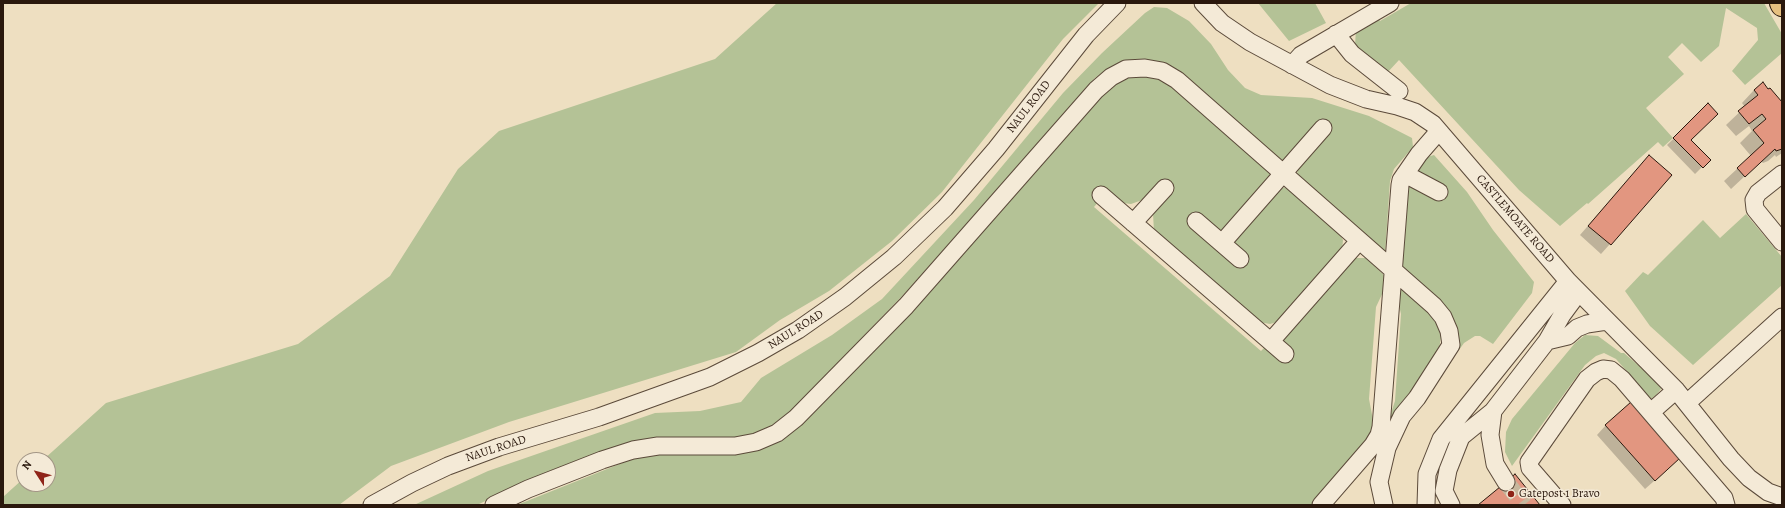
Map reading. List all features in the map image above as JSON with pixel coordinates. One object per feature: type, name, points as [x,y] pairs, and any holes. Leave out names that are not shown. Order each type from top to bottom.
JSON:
[{"type":"street","name":"NAUL ROAD","points":[[372,505],[412,483],[448,466],[500,447],[599,417],[710,376],[758,353],[798,330],[845,297],[888,262],[945,208],[996,149],[1086,35],[1117,3]]},
{"type":"street","name":"CASTLEMOATE ROAD","points":[[1203,3],[1222,23],[1244,39],[1330,85],[1366,99],[1415,112],[1433,124],[1573,286],[1676,390],[1731,459],[1749,478],[1768,492],[1782,497]]},
{"type":"street","points":[[1292,65],[1301,55],[1390,3]]},
{"type":"street","points":[[1336,34],[1352,54],[1399,91]]},
{"type":"street","points":[[494,505],[528,489],[602,460],[634,450],[658,446],[735,446],[756,442],[777,433],[796,418],[906,306],[1096,90],[1111,77],[1126,69],[1144,68],[1162,71],[1177,80],[1282,175],[1434,306],[1443,317],[1449,331],[1451,345],[1417,398],[1402,416],[1387,448],[1380,482],[1384,505]]},
{"type":"street","points":[[1222,243],[1323,128]]},
{"type":"street","points":[[1321,505],[1373,445],[1381,427],[1400,185],[1405,174],[1439,131]]},
{"type":"street","points":[[1405,174],[1439,192]]},
{"type":"street","points":[[1782,174],[1758,193],[1754,200],[1755,209],[1782,242]]},
{"type":"street","points":[[1133,223],[1165,188]]},
{"type":"street","points":[[1101,195],[1285,354]]},
{"type":"street","points":[[1196,221],[1240,259]]},
{"type":"street","points":[[1271,341],[1359,241]]},
{"type":"street","points":[[1451,505],[1444,491],[1448,470],[1461,437],[1493,411],[1547,341],[1562,315],[1573,286]]},
{"type":"street","points":[[1426,505],[1427,474],[1442,439],[1573,286]]},
{"type":"street","points":[[1687,403],[1782,317]]},
{"type":"street","points":[[1547,341],[1568,336],[1577,328],[1588,324],[1607,321]]},
{"type":"street","points":[[1562,505],[1530,468],[1529,462],[1587,379],[1603,369],[1611,370],[1618,375],[1724,498],[1726,505]]},
{"type":"street","points":[[1651,412],[1676,390]]},
{"type":"street","points":[[1493,411],[1490,435],[1495,464],[1506,482]]},
{"type":"green space","points":[[777,3],[1099,3],[1063,39],[942,192],[892,241],[829,291],[780,320],[736,352],[509,422],[391,466],[339,505],[3,505],[3,497],[16,485],[16,492],[56,492],[56,452],[52,452],[106,403],[298,344],[390,276],[458,169],[499,131],[715,59]]},
{"type":"green space","points":[[1258,3],[1315,3],[1326,23],[1289,41]]},
{"type":"green space","points":[[1411,3],[1764,3],[1782,34],[1782,53],[1745,85],[1732,71],[1758,40],[1757,28],[1726,8],[1719,46],[1701,62],[1682,43],[1668,57],[1684,74],[1646,108],[1673,138],[1663,147],[1658,142],[1588,204],[1587,203],[1560,226],[1519,190],[1399,60],[1387,73],[1355,46],[1356,28],[1377,16],[1380,21]]},
{"type":"green space","points":[[1154,7],[1167,8],[1189,21],[1211,44],[1228,70],[1245,88],[1261,95],[1312,98],[1369,116],[1412,138],[1413,147],[1394,169],[1390,181],[1385,255],[1297,175],[1298,167],[1289,160],[1280,162],[1152,61],[1125,61],[1107,69],[1095,78],[908,290],[791,411],[778,422],[762,431],[743,437],[726,439],[670,437],[641,441],[523,483],[477,505],[414,505],[488,471],[655,413],[700,411],[741,402],[761,378],[832,335],[882,299],[974,200],[1063,93],[1102,53],[1145,13]]},
{"type":"green space","points":[[1131,75],[1159,78],[1171,85],[1272,175],[1233,243],[1279,189],[1286,187],[1340,234],[1343,240],[1342,251],[1280,321],[1270,324],[1259,322],[1154,232],[1153,213],[1145,199],[1131,204],[1123,203],[1107,192],[1094,207],[1261,351],[1354,258],[1366,258],[1385,276],[1384,290],[1376,307],[1369,399],[1373,427],[1368,437],[1356,453],[1311,505],[517,505],[632,459],[658,455],[732,455],[771,444],[1105,88]]},
{"type":"green space","points":[[1434,155],[1467,192],[1493,230],[1534,282],[1532,293],[1493,344],[1480,336],[1475,336],[1464,343],[1459,350],[1457,335],[1400,267],[1404,188],[1414,176],[1424,158]]},
{"type":"green space","points":[[1746,214],[1782,257],[1782,285],[1693,365],[1650,326],[1625,291],[1643,272],[1648,275],[1703,220],[1720,238]]},
{"type":"green space","points":[[1397,283],[1430,314],[1437,325],[1441,336],[1438,357],[1390,424],[1388,422],[1395,401],[1401,314],[1398,301]]},
{"type":"green space","points":[[1585,335],[1598,336],[1621,353],[1624,353],[1659,383],[1661,389],[1651,399],[1616,359],[1604,353],[1596,356],[1585,365],[1512,466],[1505,452],[1506,432],[1512,419],[1575,343]]},
{"type":"building","points":[[1763,82],[1782,102],[1782,149],[1776,151],[1775,149],[1745,177],[1737,168],[1764,143],[1753,130],[1766,119],[1762,114],[1749,124],[1738,111],[1758,95],[1754,90]]},
{"type":"building","points":[[1708,103],[1718,114],[1691,140],[1711,160],[1703,168],[1673,138]]},
{"type":"building","points":[[1649,155],[1672,175],[1611,245],[1588,226]]},
{"type":"building","points":[[1631,402],[1680,458],[1655,481],[1605,425]]},
{"type":"building","name":"Gatepost 1 Bravo","points":[[1515,474],[1540,505],[1478,505],[1506,482]]},
{"type":"tunnel","points":[[1506,482],[1524,505]]},
{"type":"place","name":"Gatepost 1 Bravo","points":[[1511,494]]}]
